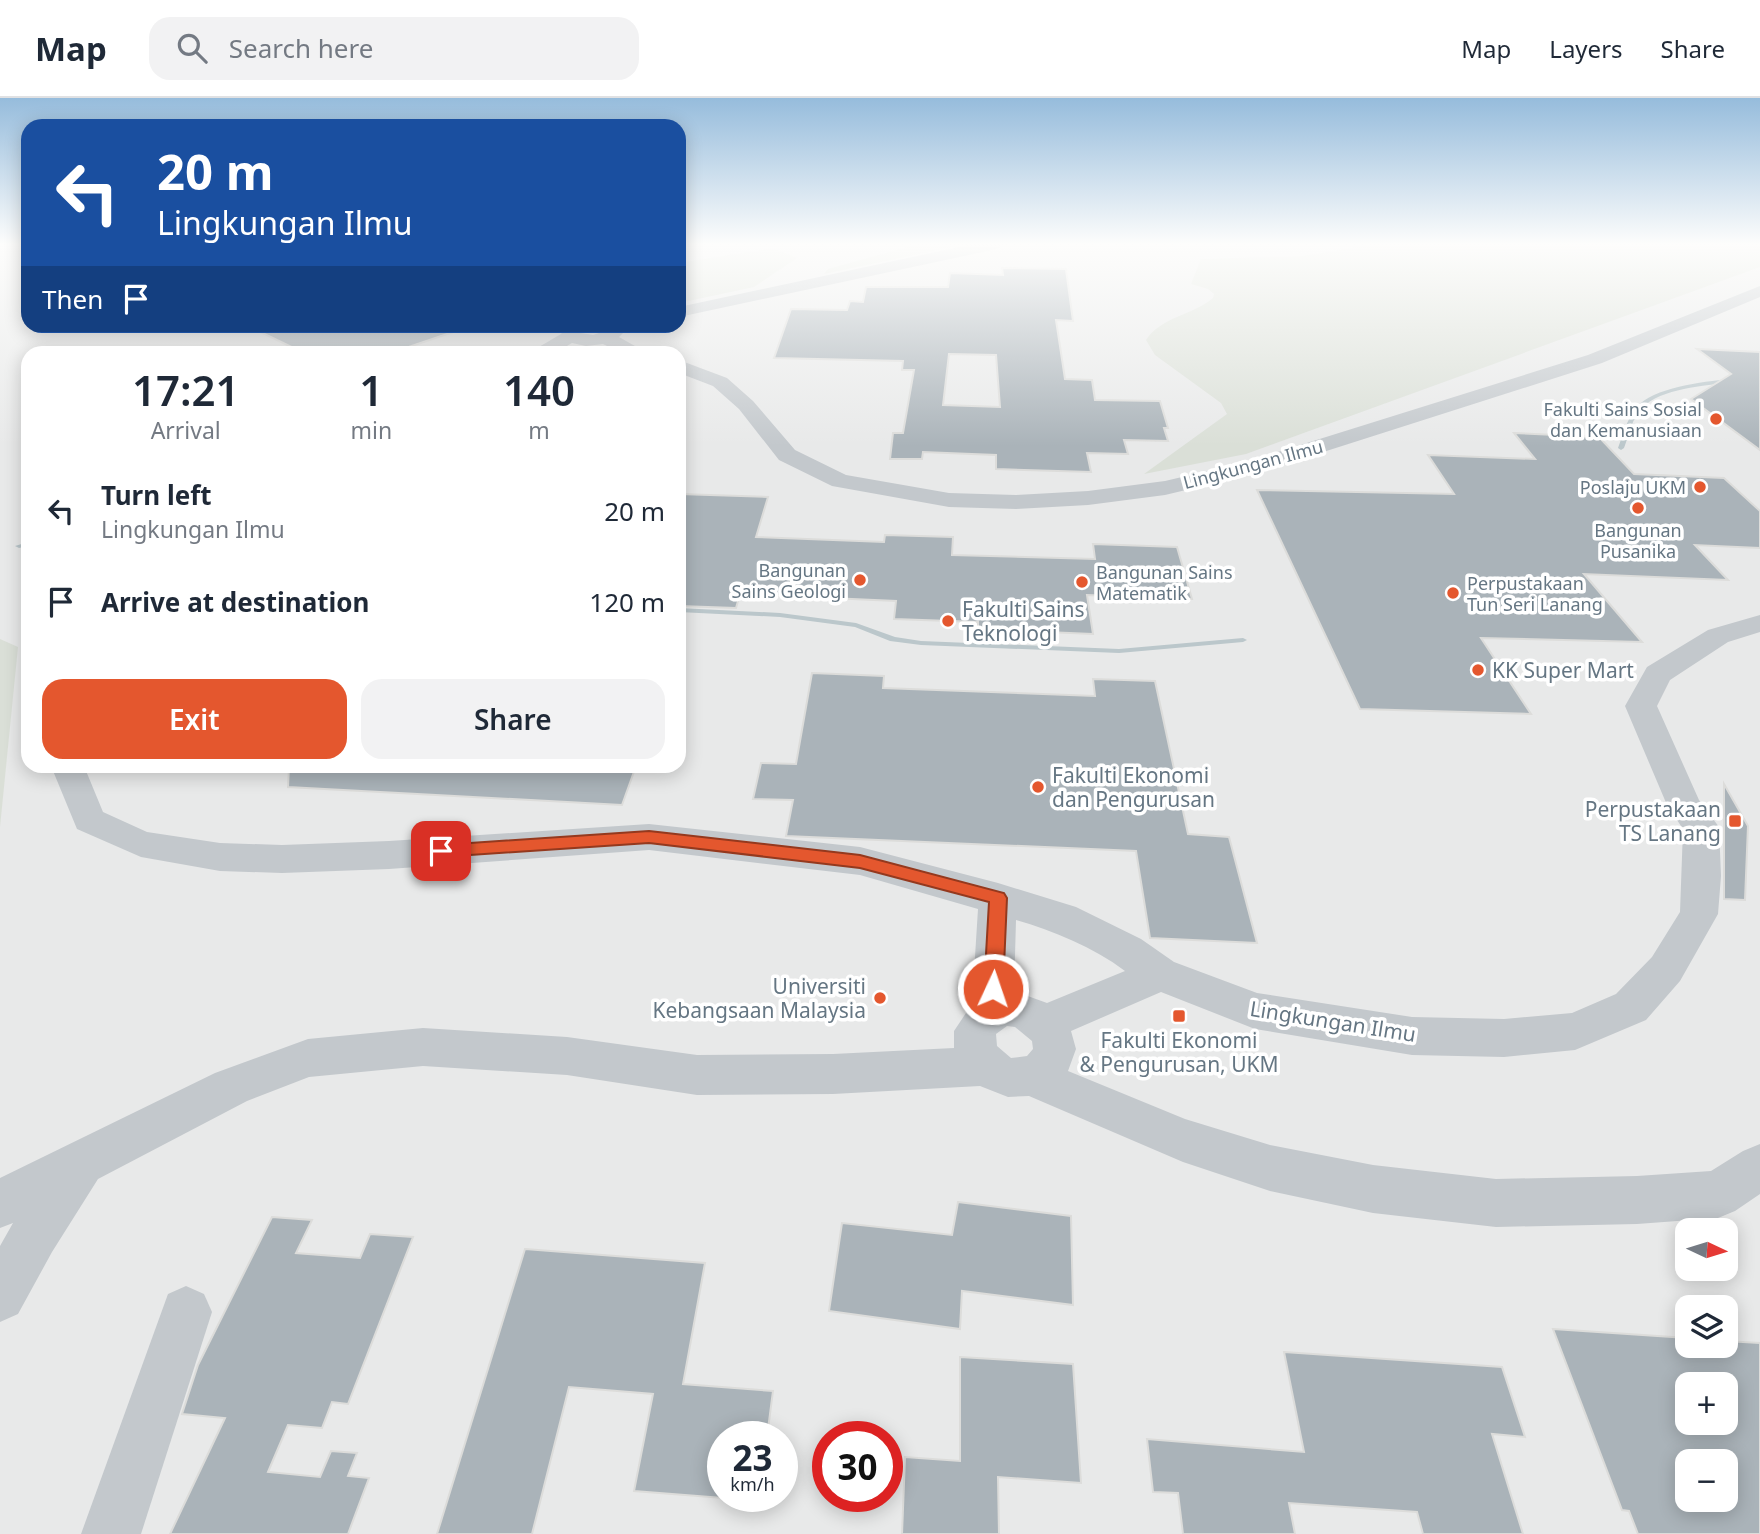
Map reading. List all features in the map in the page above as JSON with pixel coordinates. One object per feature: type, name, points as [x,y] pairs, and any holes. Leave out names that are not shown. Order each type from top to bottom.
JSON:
[{"type":"street","name":"Lingkungan Ilmu","points":[[686,369],[720,382],[746,405],[787,455],[839,481],[949,500],[1016,502],[1088,498],[1165,488],[1253,467],[1595,359],[1711,311]]},
{"type":"street","points":[[555,346],[567,333]]},
{"type":"street","points":[[576,333],[585,340],[605,333]]},
{"type":"street","points":[[620,333],[632,346]]},
{"type":"street","name":"Lingkungan Ilmu","points":[[70,773],[89,820],[141,844],[220,856],[282,859],[389,855],[649,837],[860,861],[1062,918],[1127,950],[1160,974],[1255,1011],[1412,1036],[1504,1038],[1575,1031],[1630,1007],[1666,969],[1699,914],[1702,876],[1701,827],[1684,805],[1642,706],[1658,674],[1718,636],[1760,623]]},
{"type":"street","points":[[992,1012],[998,898]]},
{"type":"street","points":[[1044,1023],[1160,974]]},
{"type":"street","points":[[1030,1076],[1048,1063],[1053,1054],[1054,1043],[1044,1023],[1026,1010],[1014,1008],[992,1012],[982,1019],[974,1037],[979,1058],[986,1066],[1007,1077],[1030,1076],[1183,1140],[1270,1168],[1373,1189],[1496,1203],[1637,1200],[1718,1194],[1760,1167]]},
{"type":"street","points":[[0,1204],[231,1087],[308,1058],[423,1047],[567,1056],[697,1075],[834,1074],[986,1066]]},
{"type":"street","points":[[0,1296],[34,1234],[82,1162]]},
{"type":"street","points":[[111,1534],[186,1312]]},
{"type":"shaded area","name":"Universiti Kebangsaan Malaysia","points":[[0,311],[21,311],[21,333],[686,333],[686,311],[1760,311],[1760,1534],[0,1534]]},
{"type":"shaded area","points":[[1190,311],[1639,311],[1246,454],[1144,474],[1227,414],[1221,403],[1155,355],[1146,340],[1152,332]]},
{"type":"shaded area","points":[[0,639],[18,647],[0,827]]},
{"type":"building","points":[[790,311],[1072,311],[1073,321],[1056,320],[1065,379],[1092,380],[1095,400],[1160,401],[1168,428],[1164,428],[1168,441],[1124,440],[1128,454],[1087,453],[1091,472],[996,469],[996,455],[923,452],[922,459],[890,459],[893,433],[903,433],[914,370],[902,370],[903,361],[774,358]],"holes":[[[949,354],[996,355],[1000,407],[943,405]]]},
{"type":"building","points":[[262,333],[450,333],[412,346],[289,346]]},
{"type":"building","points":[[1697,349],[1760,352],[1760,450],[1691,399],[1731,374]]},
{"type":"building","points":[[1514,433],[1599,437],[1634,474],[1724,478],[1760,511],[1760,548],[1695,545],[1728,580],[1584,574],[1642,642],[1481,638],[1531,714],[1360,709],[1257,490],[1454,494],[1428,455],[1535,459]]},
{"type":"building","points":[[686,494],[768,497],[756,537],[884,542],[885,535],[953,537],[952,555],[1095,559],[1093,544],[1177,547],[1192,599],[1087,595],[1093,634],[978,629],[978,622],[894,619],[896,601],[740,594],[736,608],[686,606]]},
{"type":"building","points":[[812,673],[884,676],[883,688],[1095,696],[1093,679],[1155,681],[1188,834],[1229,837],[1257,943],[1150,938],[1136,851],[786,836],[793,800],[753,799],[761,763],[796,764]]},
{"type":"building","points":[[289,773],[633,773],[622,805],[288,787]]},
{"type":"building","points":[[1724,784],[1748,826],[1745,900],[1724,899]]},
{"type":"building","points":[[958,1202],[1071,1216],[1073,1305],[962,1291],[960,1329],[829,1311],[842,1223],[952,1235]]},
{"type":"building","points":[[272,1217],[312,1220],[296,1253],[360,1258],[370,1234],[413,1237],[348,1404],[332,1402],[322,1428],[288,1425],[268,1472],[320,1477],[331,1451],[357,1453],[348,1476],[369,1478],[348,1534],[170,1534],[225,1418],[182,1414],[198,1365]]},
{"type":"building","points":[[525,1249],[705,1263],[683,1384],[773,1391],[769,1421],[707,1421],[707,1497],[634,1491],[653,1394],[569,1387],[532,1534],[437,1534]]},
{"type":"building","points":[[1553,1329],[1675,1337],[1675,1358],[1738,1358],[1738,1342],[1760,1343],[1760,1534],[1638,1534],[1629,1511],[1622,1510]]},
{"type":"building","points":[[1284,1352],[1502,1367],[1525,1437],[1492,1434],[1523,1534],[1423,1534],[1417,1512],[1289,1503],[1295,1534],[1183,1534],[1178,1493],[1153,1492],[1147,1439],[1304,1452]]},
{"type":"building","points":[[960,1357],[1073,1364],[1081,1483],[998,1477],[999,1534],[902,1534],[905,1457],[960,1461]]},
{"type":"waterway","points":[[1621,448],[1634,416],[1639,407],[1647,401],[1682,388],[1729,381]]},
{"type":"waterway","points":[[686,610],[780,615],[856,625],[893,639],[921,643],[1119,651],[1243,640]]},
{"type":"place","name":"Fakulti Sains Sosial dan Kemanusiaan","points":[[1716,419]]},
{"type":"place","name":"Poslaju UKM","points":[[1700,487]]},
{"type":"place","name":"Bangunan Pusanika","points":[[1638,508]]},
{"type":"place","name":"Bangunan Sains Geologi","points":[[860,580]]},
{"type":"place","name":"Bangunan Sains Matematik","points":[[1082,582]]},
{"type":"place","name":"Perpustakaan Tun Seri Lanang","points":[[1453,593]]},
{"type":"place","name":"Fakulti Sains Teknologi","points":[[948,621]]},
{"type":"place","name":"KK Super Mart","points":[[1478,670]]},
{"type":"place","name":"Fakulti Ekonomi dan Pengurusan","points":[[1038,787]]},
{"type":"place","name":"Perpustakaan TS Lanang","points":[[1735,821]]},
{"type":"place","name":"Universiti Kebangsaan Malaysia","points":[[880,998]]},
{"type":"place","name":"Fakulti Ekonomi & Pengurusan, UKM","points":[[1179,1016]]},
{"type":"route","points":[[441,851],[649,837],[860,861],[998,898],[993,989]]}]
